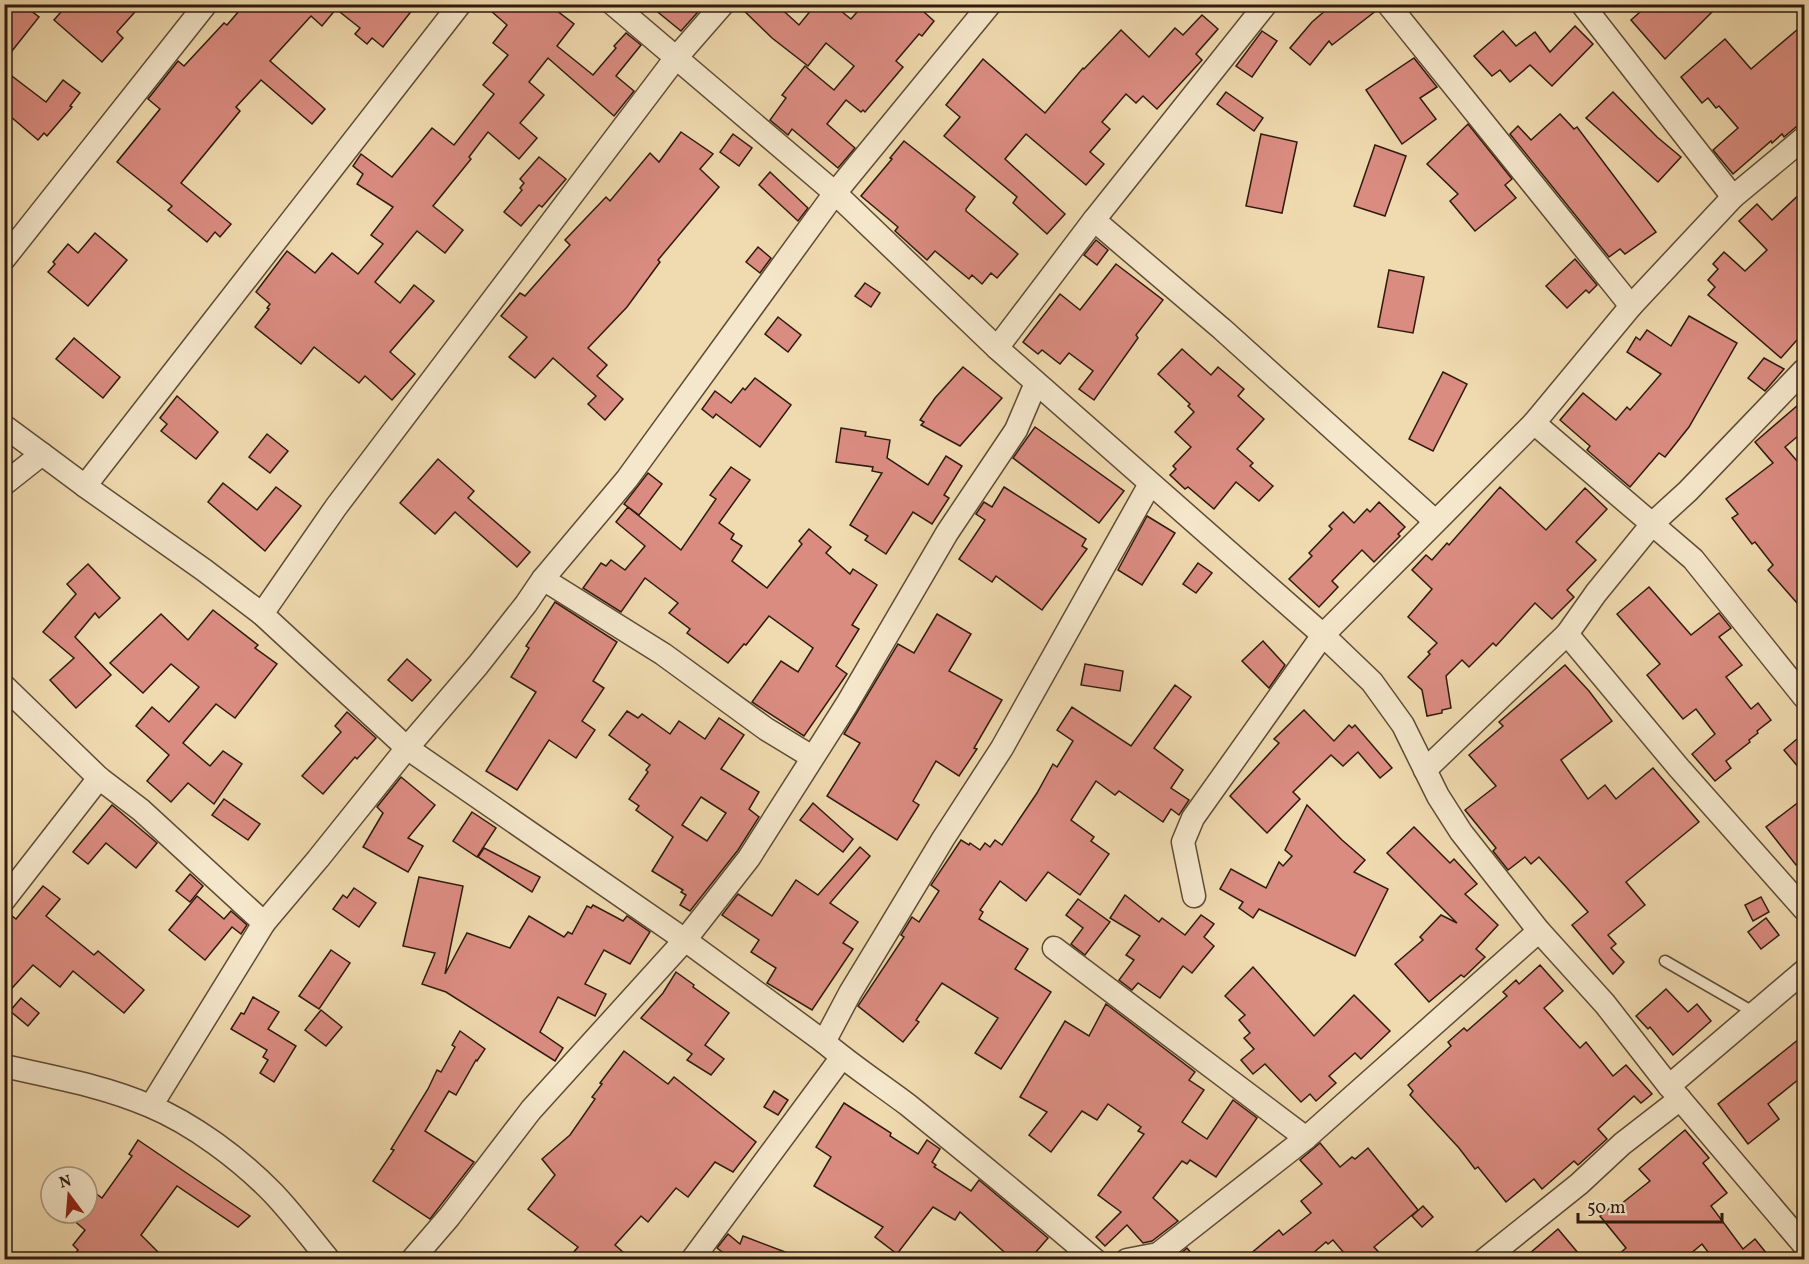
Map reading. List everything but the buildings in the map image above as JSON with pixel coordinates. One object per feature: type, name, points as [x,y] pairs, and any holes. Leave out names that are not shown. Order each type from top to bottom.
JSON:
[{"type":"street","points":[[4,259],[206,4]]},
{"type":"street","points":[[85,486],[460,4]]},
{"type":"street","points":[[613,4],[835,193],[997,348],[1323,635],[1372,682],[1403,725],[1438,796],[1461,832],[1539,931],[1605,1004],[1675,1093],[1804,1245]]},
{"type":"street","points":[[262,614],[336,507],[675,59],[723,4]]},
{"type":"street","points":[[151,1106],[264,923],[478,665],[543,579],[627,479],[835,193],[990,4]]},
{"type":"street","points":[[997,348],[1094,220],[1266,4]]},
{"type":"street","points":[[1388,4],[1631,306]]},
{"type":"street","points":[[1594,9],[1733,197]]},
{"type":"street","points":[[1194,896],[1183,842],[1193,818],[1323,635],[1534,423],[1631,306],[1733,197],[1804,138]]},
{"type":"street","points":[[1094,220],[1222,329],[1435,521]]},
{"type":"street","points":[[1425,770],[1567,634],[1596,593],[1653,524],[1801,379]]},
{"type":"street","points":[[412,1260],[449,1217],[531,1110],[685,940],[749,858],[847,704],[947,533],[1016,430],[1036,382]]},
{"type":"street","points":[[1534,423],[1693,559],[1804,698]]},
{"type":"street","points":[[4,426],[262,614],[407,748],[685,940],[842,1057],[873,1077],[1095,1260]]},
{"type":"street","points":[[4,484],[42,454]]},
{"type":"street","points":[[824,1042],[850,993],[943,839],[1002,748],[1150,484]]},
{"type":"street","points":[[543,579],[663,654],[766,729],[813,758]]},
{"type":"street","points":[[1567,634],[1679,768],[1804,909]]},
{"type":"street","points":[[4,686],[99,778],[141,810],[264,923]]},
{"type":"street","points":[[4,900],[99,778]]},
{"type":"street","points":[[1127,1260],[1158,1254],[1306,1138],[1539,931]]},
{"type":"street","points":[[1054,948],[1306,1138]]},
{"type":"street","points":[[1484,1260],[1579,1184],[1755,1013],[1804,970]]},
{"type":"street","points":[[692,1260],[842,1057]]},
{"type":"street","points":[[4,1066],[101,1089],[151,1106],[184,1124],[234,1157],[272,1193],[329,1260]]},
{"type":"lane","points":[[1665,961],[1755,1013]]}]
